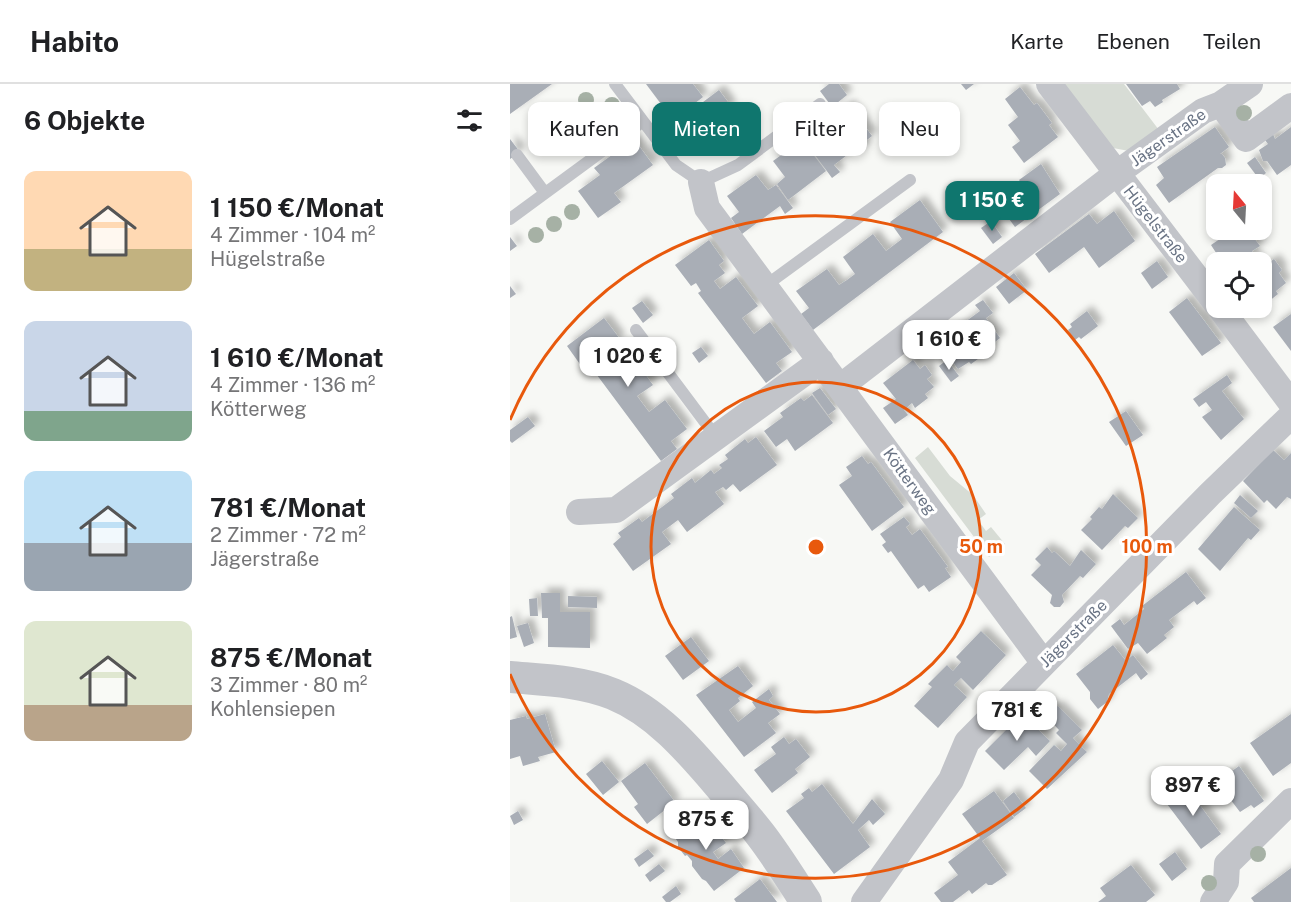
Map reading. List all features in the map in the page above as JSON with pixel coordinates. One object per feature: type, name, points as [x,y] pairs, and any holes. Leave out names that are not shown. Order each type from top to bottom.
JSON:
[{"type":"street","name":"Hügelstraße","points":[[1049,84],[1206,290]]},
{"type":"street","name":"Jägerstraße","points":[[1117,173],[1203,111],[1221,104],[1250,84]]},
{"type":"street","name":"Jägerstraße","points":[[1221,104],[1246,139],[1291,106]]},
{"type":"street","name":"Hügelstraße","points":[[840,387],[1117,173]]},
{"type":"street","name":"Kötterweg","points":[[701,182],[707,208],[1043,662]]},
{"type":"street","points":[[1227,318],[1291,403]]},
{"type":"street","points":[[579,512],[616,510],[820,362]]},
{"type":"street","name":"Jägerstraße","points":[[864,902],[951,780],[967,742],[1043,662],[1291,416]]},
{"type":"street","points":[[510,676],[598,688],[650,715],[696,758],[761,835],[806,902]]},
{"type":"street","points":[[1213,902],[1226,882],[1227,864],[1291,801]]},
{"type":"lane","points":[[615,84],[676,165],[701,182],[738,165],[773,139]]},
{"type":"lane","points":[[510,219],[642,122]]},
{"type":"lane","points":[[516,155],[544,193]]},
{"type":"lane","points":[[765,286],[910,180]]},
{"type":"lane","points":[[636,330],[716,437]]},
{"type":"shaded area","points":[[1059,84],[1124,84],[1159,130],[1129,151],[1113,148]]},
{"type":"shaded area","points":[[928,447],[950,476],[973,495],[986,514],[978,520],[986,531],[991,527],[1005,544],[989,557],[915,458]]},
{"type":"building","points":[[510,84],[552,84],[510,114]]},
{"type":"building","points":[[646,84],[693,84],[703,97],[696,102],[660,102]]},
{"type":"building","points":[[829,84],[839,84],[847,95],[838,102],[828,102],[820,91]]},
{"type":"building","points":[[961,84],[974,84],[966,90]]},
{"type":"building","points":[[1126,84],[1177,84],[1180,89],[1155,107],[1150,101],[1142,106]]},
{"type":"building","points":[[1020,87],[1034,105],[1037,103],[1052,123],[1049,125],[1058,137],[1024,163],[1012,147],[1020,141],[1008,125],[1018,117],[1005,99]]},
{"type":"building","points":[[719,90],[728,102],[703,102]]},
{"type":"building","points":[[1215,127],[1229,147],[1220,154],[1225,158],[1226,165],[1206,174],[1206,177],[1169,203],[1156,185],[1164,178],[1157,167]]},
{"type":"building","points":[[1291,127],[1291,165],[1277,175],[1267,161],[1263,161],[1259,150],[1268,144],[1265,140],[1273,134],[1275,139]]},
{"type":"building","points":[[867,129],[872,136],[867,140]]},
{"type":"building","points":[[510,139],[520,152],[510,159]]},
{"type":"building","points":[[640,147],[653,165],[614,193],[621,202],[598,218],[578,191],[600,175],[594,168],[611,156],[640,156]]},
{"type":"building","points":[[780,156],[814,156],[826,171],[788,200],[777,184],[785,177],[773,161]]},
{"type":"building","points":[[816,156],[846,156],[834,165],[840,172],[832,178]]},
{"type":"building","points":[[1255,157],[1266,173],[1255,174],[1247,163]]},
{"type":"building","points":[[1041,164],[1060,194],[1015,227],[1001,208],[1026,189],[1019,180]]},
{"type":"building","points":[[756,175],[768,190],[776,185],[793,208],[785,214],[780,206],[742,234],[731,218],[739,212],[727,196]]},
{"type":"building","points":[[920,200],[943,232],[813,330],[801,314],[809,308],[796,291],[827,269],[839,285],[847,280],[855,274],[843,257],[873,234],[886,251],[902,239],[890,222]]},
{"type":"building","points":[[1114,211],[1135,241],[1099,268],[1084,247],[1049,273],[1035,254],[1089,214],[1097,224]]},
{"type":"building","points":[[991,221],[1002,237],[993,244],[981,228]]},
{"type":"building","points":[[510,237],[517,246],[510,251]]},
{"type":"building","points":[[709,240],[724,261],[719,265],[725,273],[714,281],[720,289],[736,277],[758,306],[742,318],[754,334],[770,322],[792,352],[776,363],[782,371],[766,383],[698,293],[701,291],[696,283],[691,286],[675,265]]},
{"type":"building","points":[[1218,240],[1256,240],[1260,246],[1253,252],[1216,252],[1211,245]]},
{"type":"building","points":[[1274,259],[1282,270],[1279,273],[1286,283],[1276,291],[1278,294],[1272,299],[1272,260]]},
{"type":"building","points":[[1157,261],[1168,277],[1152,289],[1141,273]]},
{"type":"building","points":[[1014,273],[1027,290],[1009,304],[996,287]]},
{"type":"building","points":[[510,286],[516,294],[510,298]]},
{"type":"building","points":[[1187,298],[1221,343],[1202,356],[1169,312]]},
{"type":"building","points":[[983,300],[993,313],[986,318],[1000,338],[990,346],[992,349],[971,364],[969,362],[958,369],[938,342],[980,311],[975,305]]},
{"type":"building","points":[[642,301],[653,315],[643,323],[632,308]]},
{"type":"building","points":[[1087,311],[1098,326],[1081,339],[1079,337],[1075,340],[1068,330],[1072,327],[1070,324]]},
{"type":"building","points":[[1291,314],[1291,351],[1273,327]]},
{"type":"building","points":[[604,318],[620,339],[612,345],[617,353],[609,359],[615,367],[631,355],[653,385],[637,396],[649,412],[665,400],[687,429],[671,441],[677,449],[661,461],[588,363],[582,367],[567,346]]},
{"type":"building","points":[[701,347],[708,356],[699,363],[692,353]]},
{"type":"building","points":[[913,360],[920,369],[925,365],[932,375],[927,379],[934,387],[925,394],[928,398],[915,408],[912,403],[904,410],[908,415],[895,424],[883,408],[896,399],[883,383]]},
{"type":"building","points":[[947,360],[959,376],[951,382],[939,366]]},
{"type":"building","points":[[1227,375],[1232,383],[1222,391],[1244,419],[1221,440],[1202,417],[1212,410],[1206,402],[1199,407],[1193,399]]},
{"type":"building","points":[[820,388],[836,409],[828,415],[812,393]]},
{"type":"building","points":[[812,395],[833,423],[795,451],[787,439],[776,447],[764,431],[783,417],[780,413],[801,398],[804,401]]},
{"type":"building","points":[[1126,411],[1143,435],[1126,446],[1109,422]]},
{"type":"building","points":[[528,417],[535,426],[512,443],[510,430]]},
{"type":"building","points":[[756,437],[777,465],[740,492],[733,484],[726,490],[723,487],[715,492],[724,504],[687,532],[678,520],[662,532],[671,544],[633,571],[613,544],[621,537],[618,533],[639,518],[642,522],[674,498],[671,494],[692,478],[695,483],[711,470],[714,474],[722,468],[719,465],[728,459],[725,455],[745,439],[748,443]]},
{"type":"building","points":[[1273,450],[1284,460],[1291,453],[1291,499],[1287,497],[1276,509],[1267,500],[1264,503],[1243,481]]},
{"type":"building","points":[[862,456],[868,464],[871,462],[904,507],[872,531],[839,485],[852,476],[846,467]]},
{"type":"building","points":[[1113,494],[1138,518],[1128,528],[1125,526],[1102,550],[1081,530],[1092,519],[1090,517],[1099,507],[1102,509]]},
{"type":"building","points":[[1240,495],[1258,511],[1251,518],[1234,503]]},
{"type":"building","points":[[1234,507],[1260,530],[1251,540],[1248,538],[1220,571],[1198,549]]},
{"type":"building","points":[[904,517],[910,524],[906,527],[912,535],[920,529],[948,567],[945,568],[951,577],[929,592],[924,585],[918,589],[891,551],[888,553],[882,545],[886,542],[880,534]]},
{"type":"building","points":[[1047,547],[1070,566],[1081,550],[1096,564],[1083,578],[1080,576],[1062,595],[1064,602],[1060,607],[1054,607],[1050,603],[1052,595],[1031,575],[1041,565],[1035,559]]},
{"type":"building","points":[[1186,572],[1206,598],[1197,605],[1194,601],[1169,620],[1174,627],[1164,635],[1167,638],[1147,654],[1138,643],[1128,649],[1111,626],[1120,619],[1124,625],[1144,609],[1142,606]]},
{"type":"building","points":[[541,593],[560,593],[560,612],[590,612],[590,648],[548,647],[548,618],[542,618]]},
{"type":"building","points":[[568,596],[597,597],[597,608],[568,607]]},
{"type":"building","points":[[537,598],[538,616],[530,616],[529,599]]},
{"type":"building","points":[[512,616],[517,637],[510,639],[510,617]]},
{"type":"building","points":[[528,623],[534,643],[524,647],[517,626]]},
{"type":"building","points":[[981,631],[1006,655],[973,690],[961,678],[954,685],[967,697],[938,728],[914,706],[932,687],[928,684],[947,665],[953,671],[961,662],[956,657]]},
{"type":"building","points":[[691,637],[709,661],[683,680],[665,656]]},
{"type":"building","points":[[1113,645],[1126,661],[1133,655],[1148,674],[1141,680],[1136,673],[1109,694],[1107,702],[1098,709],[1090,699],[1090,692],[1076,674]]},
{"type":"building","points":[[738,666],[753,686],[738,698],[740,701],[729,710],[738,722],[756,708],[752,702],[769,689],[773,696],[769,700],[780,714],[768,723],[776,733],[744,757],[696,695]]},
{"type":"building","points":[[1058,706],[1082,730],[1073,738],[1087,752],[1047,789],[1029,771],[1054,745],[1061,751],[1067,744],[1056,733],[1059,730],[1042,712]]},
{"type":"building","points":[[545,714],[556,752],[538,757],[540,761],[523,766],[520,756],[510,759],[510,720],[526,716],[527,719]]},
{"type":"building","points":[[1022,714],[1050,741],[1036,756],[1028,747],[1004,770],[985,751]]},
{"type":"building","points":[[1291,714],[1291,763],[1273,776],[1250,743]]},
{"type":"building","points":[[784,737],[789,744],[796,739],[810,757],[795,769],[798,773],[772,793],[754,770],[776,754],[771,747]]},
{"type":"building","points":[[602,761],[619,782],[603,795],[586,774]]},
{"type":"building","points":[[645,763],[675,802],[647,824],[634,807],[638,804],[621,781]]},
{"type":"building","points":[[1239,766],[1264,801],[1254,808],[1251,805],[1240,812],[1217,782]]},
{"type":"building","points":[[822,784],[853,824],[872,799],[885,814],[873,825],[869,820],[858,830],[870,847],[834,874],[786,811],[804,798],[801,794],[809,788],[812,792]]},
{"type":"building","points":[[1185,785],[1221,834],[1201,849],[1164,800]]},
{"type":"building","points":[[994,791],[1014,818],[982,841],[1007,875],[992,885],[986,883],[972,894],[969,890],[953,902],[941,902],[934,893],[958,875],[948,862],[980,838],[962,814]]},
{"type":"building","points":[[1014,792],[1026,808],[1014,817],[1003,801]]},
{"type":"building","points":[[701,810],[715,828],[702,837],[704,841],[707,843],[719,834],[726,843],[713,852],[718,859],[731,849],[744,868],[714,891],[692,866],[692,861],[678,847],[678,842],[671,832]]},
{"type":"building","points":[[518,811],[523,820],[514,825],[510,816]]},
{"type":"building","points":[[648,849],[654,856],[639,867],[634,859]]},
{"type":"building","points":[[1175,852],[1187,869],[1172,881],[1159,864]]},
{"type":"building","points":[[659,864],[665,871],[650,882],[645,875]]},
{"type":"building","points":[[1131,865],[1155,895],[1146,902],[1098,902],[1106,896],[1100,888]]},
{"type":"building","points":[[1291,868],[1291,902],[1254,902],[1251,898]]},
{"type":"building","points":[[760,879],[777,902],[736,902],[734,899]]},
{"type":"building","points":[[676,886],[681,894],[670,902],[666,902],[662,897]]}]
